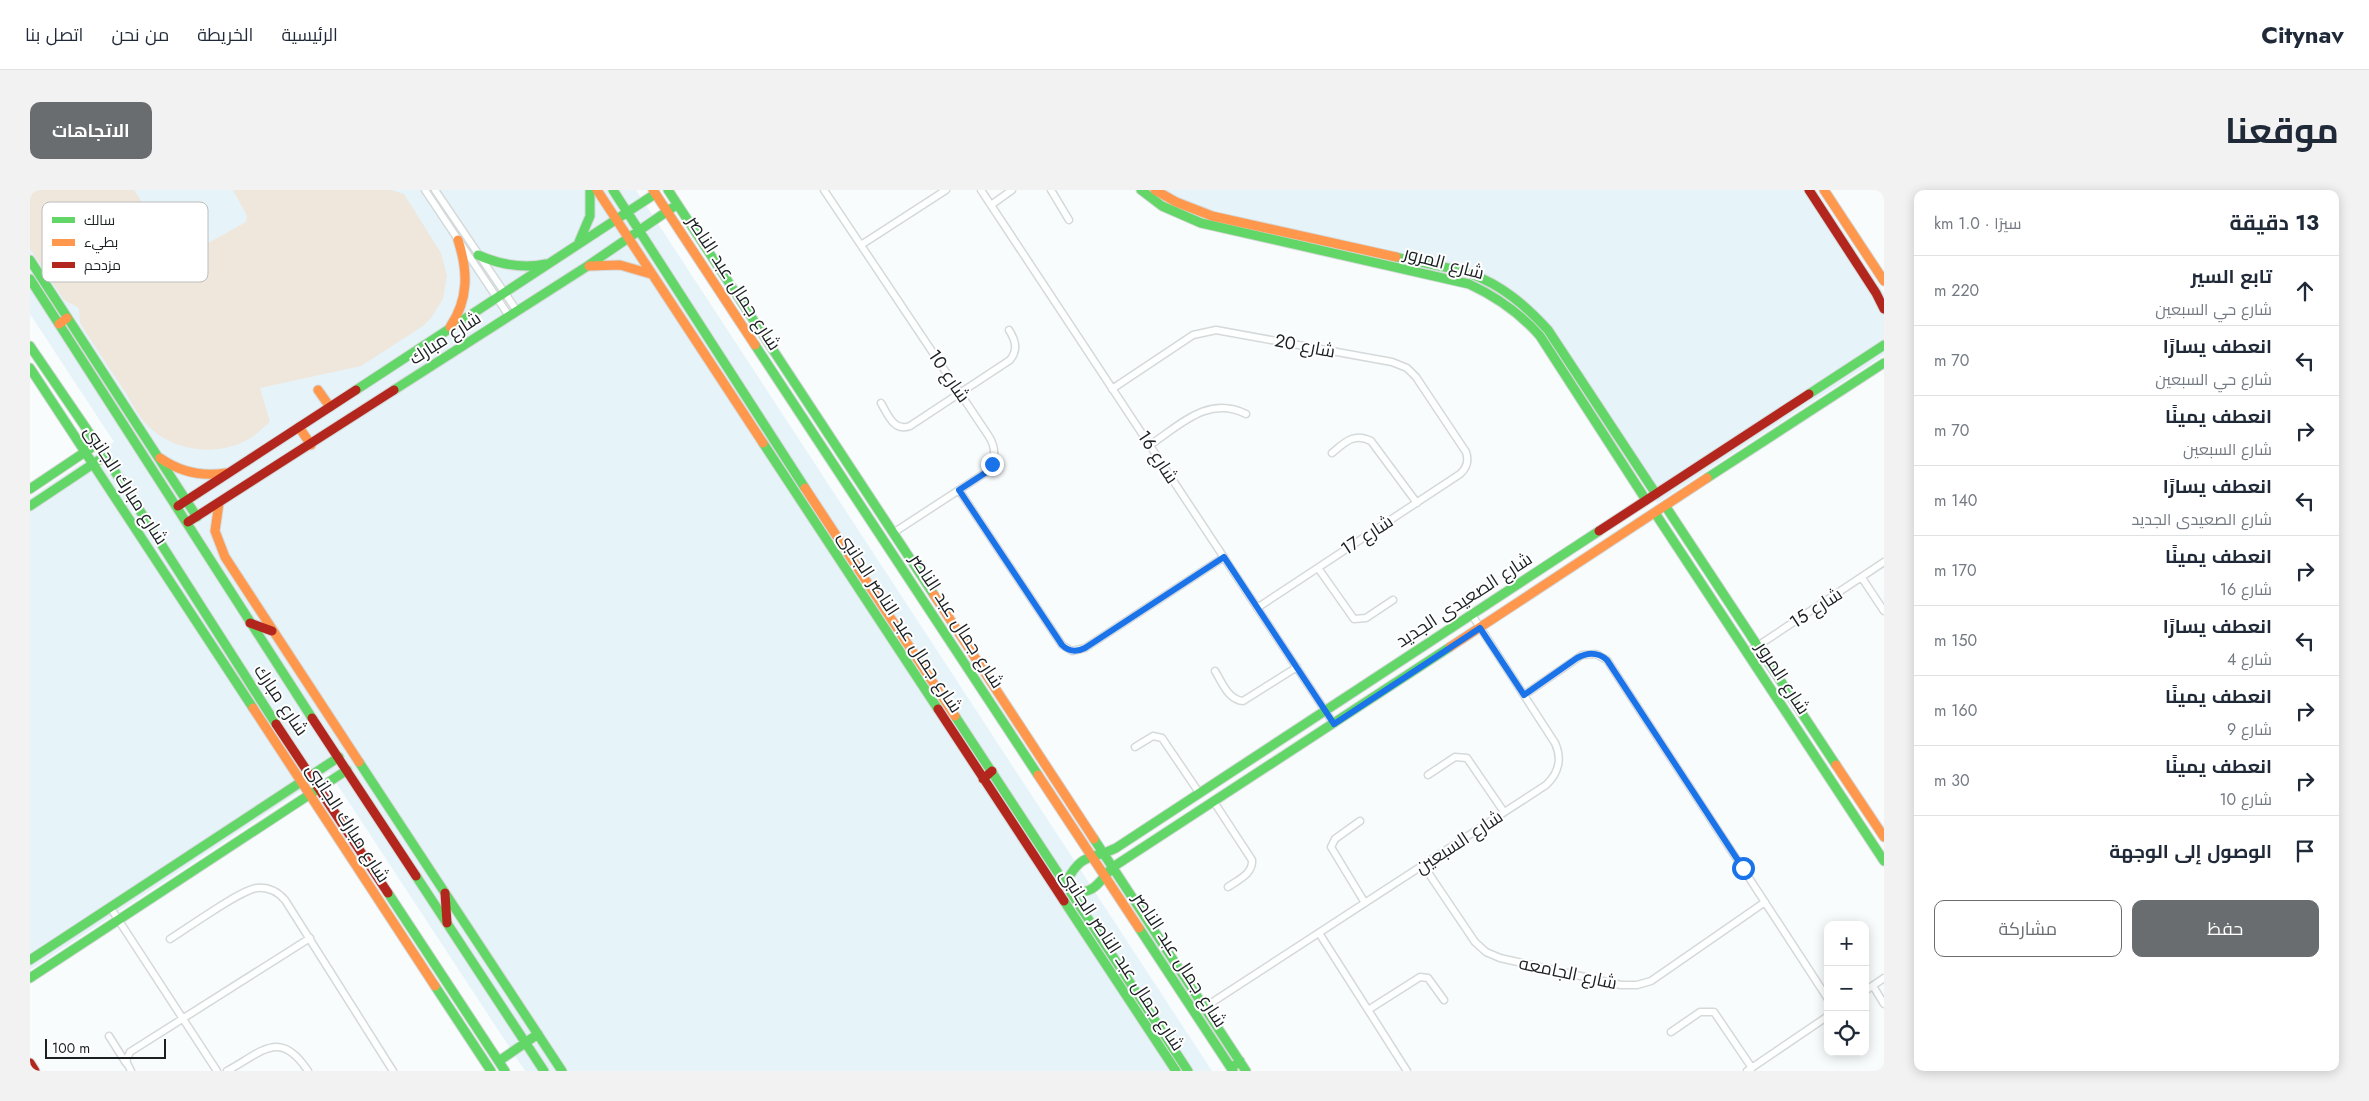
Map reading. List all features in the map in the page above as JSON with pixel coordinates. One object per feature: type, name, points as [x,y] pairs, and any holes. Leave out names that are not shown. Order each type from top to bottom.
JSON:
[{"type":"main road","points":[[574,247],[582,238],[590,216],[590,190]]},
{"type":"main road","name":"شارع جمال عبد الناصر الجانبى","points":[[597,190],[1176,1071]]},
{"type":"main road","points":[[613,190],[773,439],[1066,882],[1188,1071]]},
{"type":"main road","points":[[668,190],[1246,1071]]},
{"type":"main road","name":"شارع المرور","points":[[1141,190],[1162,206],[1191,219],[1261,237],[1418,272],[1478,288],[1505,303],[1526,320],[1540,336],[1646,500]]},
{"type":"main road","name":"شارع المرور","points":[[1155,190],[1176,202],[1204,213],[1420,261],[1482,279],[1511,294],[1548,330],[1656,494]]},
{"type":"main road","points":[[1809,190],[1883,304]]},
{"type":"main road","points":[[1824,190],[1884,281]]},
{"type":"main road","name":"شارع مبارك","points":[[178,506],[447,332],[628,212],[654,192]]},
{"type":"main road","name":"شارع جمال عبد الناصر","points":[[654,192],[1232,1069]]},
{"type":"main road","name":"شارع مبارك","points":[[188,522],[586,267],[677,204]]},
{"type":"main road","points":[[1261,237],[1263,227]]},
{"type":"main road","points":[[447,332],[459,314],[466,293],[467,272],[462,238]]},
{"type":"main road","points":[[478,255],[498,263],[514,266],[530,266],[551,262]]},
{"type":"main road","points":[[30,260],[42,278]]},
{"type":"main road","points":[[1418,272],[1420,261]]},
{"type":"main road","points":[[586,267],[615,264],[635,268],[653,275]]},
{"type":"main road","name":"شارع مبارك","points":[[30,279],[178,506],[250,623],[544,1071]]},
{"type":"main road","points":[[44,282],[197,517]]},
{"type":"main road","points":[[59,324],[68,318]]},
{"type":"main road","name":"شارع الصعيدى الجديد","points":[[1066,882],[1078,864],[1091,855],[1116,848],[1200,794],[1884,345]]},
{"type":"main road","name":"شارع مبارك","points":[[30,346],[105,456],[233,658],[505,1071]]},
{"type":"main road","name":"شارع الصعيدى الجديد","points":[[1072,892],[1090,891],[1101,883],[1113,867],[1884,364]]},
{"type":"main road","name":"شارع مبارك الجانبى","points":[[30,368],[491,1071]]},
{"type":"main road","points":[[318,390],[330,407]]},
{"type":"main road","points":[[299,427],[310,445]]},
{"type":"main road","points":[[765,446],[773,439]]},
{"type":"main road","points":[[30,489],[97,444]]},
{"type":"main road","points":[[155,454],[171,465],[189,473],[209,475],[228,473]]},
{"type":"main road","points":[[31,503],[105,456]]},
{"type":"main road","points":[[1714,456],[1723,470]]},
{"type":"main road","points":[[218,503],[214,522],[220,549],[562,1071]]},
{"type":"main road","name":"شارع المرور","points":[[1666,507],[1884,837]]},
{"type":"main road","name":"شارع المرور","points":[[1655,513],[1884,861]]},
{"type":"main road","points":[[823,534],[831,527]]},
{"type":"main road","points":[[875,614],[884,607]]},
{"type":"main road","points":[[250,623],[272,631]]},
{"type":"main road","points":[[30,960],[339,757]]},
{"type":"main road","points":[[30,978],[347,770]]},
{"type":"main road","points":[[983,779],[992,771]]},
{"type":"main road","points":[[445,893],[447,924]]},
{"type":"main road","points":[[1164,965],[1173,959]]},
{"type":"main road","points":[[499,1061],[538,1034]]},
{"type":"main road","points":[[1232,1069],[1240,1061]]},
{"type":"main road","points":[[30,1063],[35,1071]]},
{"type":"street","points":[[425,190],[462,238],[513,314]]},
{"type":"street","points":[[435,190],[462,238],[478,255],[501,296]]},
{"type":"street","name":"شارع 10","points":[[824,190],[991,439],[994,454],[992,464],[985,473],[893,533]]},
{"type":"street","points":[[861,245],[946,190]]},
{"type":"street","name":"شارع 16","points":[[981,190],[1334,724]]},
{"type":"street","points":[[990,204],[1012,190]]},
{"type":"street","points":[[1051,190],[1069,220]]},
{"type":"street","points":[[882,404],[894,423],[904,428],[960,393],[1012,357],[1016,345],[1009,330]]},
{"type":"street","name":"شارع 20","points":[[1112,388],[1188,338],[1210,330],[1222,330],[1392,362],[1407,368],[1416,376],[1468,456]]},
{"type":"street","points":[[1150,445],[1205,409],[1224,407],[1246,414]]},
{"type":"street","points":[[1332,454],[1352,438],[1362,438],[1371,441],[1416,503]]},
{"type":"street","name":"شارع 17","points":[[1257,608],[1463,471],[1467,464],[1468,456]]},
{"type":"street","points":[[959,490],[1065,648],[1072,651],[1082,649],[1224,557]]},
{"type":"street","name":"شارع 15","points":[[1747,653],[1884,562]]},
{"type":"street","points":[[1318,568],[1354,619],[1366,618],[1393,600]]},
{"type":"street","points":[[1862,578],[1884,611]]},
{"type":"street","name":"شارع السبعين","points":[[1205,1007],[1504,812],[1546,784],[1555,775],[1559,754],[1555,743],[1472,615]]},
{"type":"street","points":[[1524,695],[1582,655],[1596,654],[1607,660],[1824,993]]},
{"type":"street","points":[[1215,671],[1230,696],[1243,701],[1297,667]]},
{"type":"street","points":[[1135,747],[1153,736],[1162,738],[1200,794]]},
{"type":"street","points":[[1428,775],[1455,757],[1467,758],[1504,812]]},
{"type":"street","points":[[1214,802],[1252,860],[1252,868],[1248,873],[1228,887]]},
{"type":"street","points":[[1360,821],[1335,839],[1331,847],[1365,903]]},
{"type":"street","name":"شارع الجامعه","points":[[1423,865],[1475,942],[1486,952],[1500,958],[1621,985],[1637,985],[1651,981],[1765,902]]},
{"type":"street","points":[[170,939],[245,891],[261,888],[272,890],[285,900],[393,1071]]},
{"type":"street","points":[[110,907],[217,1071]]},
{"type":"street","points":[[1319,933],[1407,1071]]},
{"type":"street","points":[[127,1064],[126,1058],[130,1052],[310,938]]},
{"type":"street","points":[[1368,1010],[1420,976],[1428,978],[1444,1000]]},
{"type":"street","points":[[1869,988],[1884,978]]},
{"type":"street","points":[[1873,986],[1884,1004]]},
{"type":"street","points":[[1671,1032],[1700,1012],[1714,1012],[1749,1069],[1824,1019]]},
{"type":"street","points":[[109,1036],[131,1071]]},
{"type":"street","points":[[227,1071],[267,1049],[278,1046],[294,1052],[308,1071]]},
{"type":"shaded area","points":[[30,190],[636,190],[1212,1071],[525,1071],[329,772],[30,970],[30,498],[114,442],[30,314]]},
{"type":"shaded area","points":[[30,190],[134,190],[142,202],[42,202],[42,267],[30,249]]},
{"type":"shaded area","points":[[233,190],[391,190],[404,194],[441,253],[447,276],[443,299],[431,318],[423,326],[361,366],[260,388],[270,422],[249,439],[236,445],[210,450],[182,446],[169,441],[147,425],[80,323],[79,308],[64,300],[52,282],[208,282],[208,243],[246,222],[247,216]]},
{"type":"shaded area","points":[[1147,190],[1816,190],[1884,293],[1884,355],[1657,503],[1548,335],[1530,316],[1502,294],[1472,278],[1196,216],[1172,206]]},
{"type":"traffic: fast","points":[[579,242],[590,216],[590,190]]},
{"type":"traffic: fast","points":[[613,190],[805,488]]},
{"type":"traffic: fast","points":[[668,190],[934,595]]},
{"type":"traffic: fast","points":[[1141,190],[1162,206],[1201,223],[1469,284],[1489,294],[1516,313],[1540,336],[1646,500]]},
{"type":"traffic: fast","points":[[356,390],[655,194]]},
{"type":"traffic: fast","points":[[394,390],[586,267],[672,208]]},
{"type":"traffic: fast","points":[[478,255],[512,265],[546,264]]},
{"type":"traffic: fast","points":[[1396,257],[1471,274],[1503,290],[1531,313],[1548,330],[1656,494]]},
{"type":"traffic: fast","points":[[30,260],[42,278]]},
{"type":"traffic: fast","points":[[30,279],[312,718]]},
{"type":"traffic: fast","points":[[44,282],[197,517]]},
{"type":"traffic: fast","points":[[755,345],[1038,775]]},
{"type":"traffic: fast","points":[[1809,394],[1884,345]]},
{"type":"traffic: fast","points":[[30,346],[105,456],[276,724]]},
{"type":"traffic: fast","points":[[1707,478],[1884,363]]},
{"type":"traffic: fast","points":[[30,368],[253,708]]},
{"type":"traffic: fast","points":[[763,443],[938,709]]},
{"type":"traffic: fast","points":[[30,489],[97,444]]},
{"type":"traffic: fast","points":[[30,506],[105,456]]},
{"type":"traffic: fast","points":[[1666,507],[1836,765]]},
{"type":"traffic: fast","points":[[1655,513],[1884,861]]},
{"type":"traffic: fast","points":[[1066,882],[1077,865],[1082,861],[1116,848],[1599,531]]},
{"type":"traffic: fast","points":[[1072,892],[1092,889],[1113,867],[1450,647]]},
{"type":"traffic: fast","points":[[955,716],[1188,1071]]},
{"type":"traffic: fast","points":[[30,960],[339,757]]},
{"type":"traffic: fast","points":[[359,762],[562,1071]]},
{"type":"traffic: fast","points":[[30,978],[347,770]]},
{"type":"traffic: fast","points":[[1094,839],[1246,1071]]},
{"type":"traffic: fast","points":[[416,876],[544,1071]]},
{"type":"traffic: fast","points":[[388,893],[505,1071]]},
{"type":"traffic: fast","points":[[1064,901],[1176,1071]]},
{"type":"traffic: fast","points":[[1139,928],[1233,1071]]},
{"type":"traffic: fast","points":[[435,986],[491,1071]]},
{"type":"traffic: fast","points":[[499,1061],[538,1034]]},
{"type":"traffic: fast","points":[[1231,1068],[1240,1061]]},
{"type":"traffic: slow","points":[[597,190],[763,443]]},
{"type":"traffic: slow","points":[[653,190],[755,345]]},
{"type":"traffic: slow","points":[[1155,190],[1176,202],[1212,216],[1396,257]]},
{"type":"traffic: slow","points":[[1824,190],[1884,281]]},
{"type":"traffic: slow","points":[[450,327],[461,306],[465,285],[464,263],[458,240]]},
{"type":"traffic: slow","points":[[589,266],[620,265],[651,274]]},
{"type":"traffic: slow","points":[[59,324],[67,318]]},
{"type":"traffic: slow","points":[[318,390],[330,407]]},
{"type":"traffic: slow","points":[[299,427],[311,445]]},
{"type":"traffic: slow","points":[[160,458],[175,467],[199,474],[226,473]]},
{"type":"traffic: slow","points":[[1450,647],[1707,478]]},
{"type":"traffic: slow","points":[[805,488],[955,716]]},
{"type":"traffic: slow","points":[[219,503],[215,531],[225,557],[359,762]]},
{"type":"traffic: slow","points":[[934,595],[1094,839]]},
{"type":"traffic: slow","points":[[253,708],[435,986]]},
{"type":"traffic: slow","points":[[1836,765],[1884,837]]},
{"type":"traffic: slow","points":[[1038,775],[1139,928]]},
{"type":"traffic: jam","points":[[1809,190],[1876,293],[1884,309]]},
{"type":"traffic: jam","points":[[178,506],[356,390]]},
{"type":"traffic: jam","points":[[188,522],[394,390]]},
{"type":"traffic: jam","points":[[1599,531],[1809,394]]},
{"type":"traffic: jam","points":[[250,623],[272,631]]},
{"type":"traffic: jam","points":[[938,709],[1064,901]]},
{"type":"traffic: jam","points":[[312,718],[416,876]]},
{"type":"traffic: jam","points":[[276,724],[388,893]]},
{"type":"traffic: jam","points":[[983,779],[992,771]]},
{"type":"traffic: jam","points":[[445,893],[447,923]]},
{"type":"traffic: jam","points":[[30,1063],[35,1071]]},
{"type":"route","points":[[992,464],[985,473],[959,490],[1062,645],[1068,650],[1085,648],[1224,557],[1334,724],[1480,628],[1524,695],[1582,655],[1592,653],[1603,656],[1743,868]]}]
